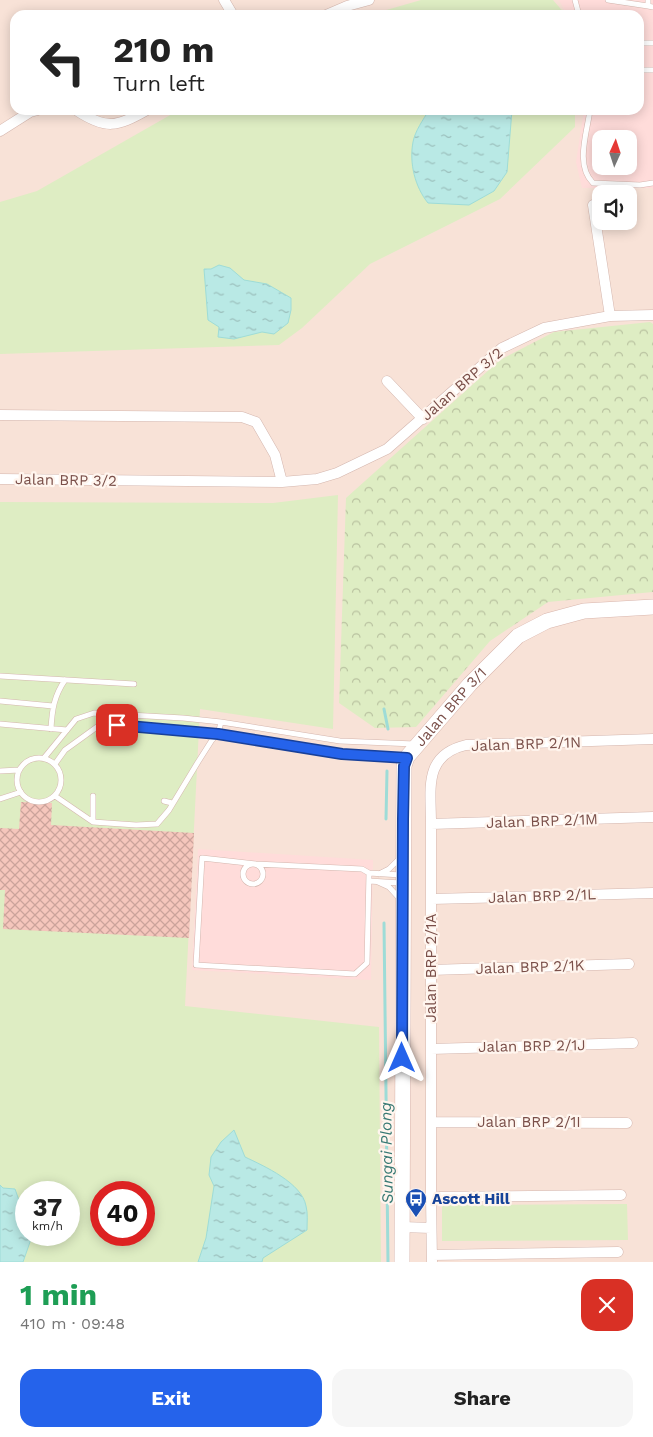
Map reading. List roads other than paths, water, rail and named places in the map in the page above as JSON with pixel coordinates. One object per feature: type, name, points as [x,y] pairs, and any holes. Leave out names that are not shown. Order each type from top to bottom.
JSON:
[{"type":"street","points":[[334,10],[345,3],[369,0]]},
{"type":"street","points":[[0,130],[25,115]]},
{"type":"street","points":[[84,115],[103,124],[126,122],[138,115]]},
{"type":"street","points":[[597,230],[610,316]]},
{"type":"street","name":"Jalan BRP 3/2","points":[[0,479],[282,482],[317,479],[337,473],[387,449],[502,348],[544,328],[610,316],[653,315]]},
{"type":"street","points":[[387,381],[423,419]]},
{"type":"street","points":[[0,415],[250,418],[256,422],[275,455],[282,482]]},
{"type":"street","name":"Jalan BRP 3/1","points":[[402,1262],[403,854],[404,766],[407,758],[470,684],[518,636],[547,622],[584,612],[653,607]]},
{"type":"street","name":"Jalan BRP 2/1N","points":[[431,824],[431,777],[434,766],[443,755],[456,748],[466,745],[653,739]]},
{"type":"street","name":"Jalan BRP 2/1M","points":[[431,824],[653,817]]},
{"type":"street","name":"Jalan BRP 2/1A","points":[[431,824],[432,1258]]},
{"type":"street","name":"Jalan BRP 2/1L","points":[[432,899],[653,893]]},
{"type":"street","name":"Jalan BRP 2/1K","points":[[431,970],[630,964]]},
{"type":"street","name":"Jalan BRP 2/1J","points":[[431,1049],[633,1043]]},
{"type":"street","name":"Jalan BRP 2/1I","points":[[431,1122],[628,1123]]},
{"type":"street","points":[[431,1197],[621,1195]]},
{"type":"street","points":[[402,1227],[431,1228]]},
{"type":"street","points":[[432,1258],[618,1252]]},
{"type":"lane","points":[[608,0],[649,4]]},
{"type":"lane","points":[[589,115],[582,162],[587,177],[593,183],[640,186],[653,183]]},
{"type":"lane","points":[[0,676],[134,684]]},
{"type":"lane","points":[[50,729],[56,694],[65,680]]},
{"type":"lane","points":[[0,701],[53,706]]},
{"type":"lane","points":[[44,758],[76,719],[94,713],[221,722],[340,741],[417,744]]},
{"type":"lane","points":[[55,796],[93,822],[136,825],[157,824],[169,810],[212,740],[218,734],[221,722]]},
{"type":"lane","points":[[0,724],[67,730]]},
{"type":"lane","points":[[54,764],[65,750],[100,724],[218,734],[342,754],[407,758]]},
{"type":"lane","points":[[44,758],[51,760],[59,768],[62,778],[60,789],[55,796],[43,802],[32,801],[20,792],[17,786],[17,776],[21,766],[30,759],[44,758]]},
{"type":"lane","points":[[0,771],[19,770]]},
{"type":"lane","points":[[0,799],[20,792]]},
{"type":"lane","points":[[93,796],[93,822]]},
{"type":"lane","points":[[164,801],[172,803]]},
{"type":"lane","points":[[378,874],[396,864],[403,854]]},
{"type":"lane","points":[[369,874],[367,963],[355,974],[196,965],[202,858],[256,864],[261,867],[264,873],[262,880],[257,884],[251,884],[245,881],[242,875],[244,868],[249,864],[256,864],[362,868],[369,874],[403,879]]},
{"type":"lane","points":[[369,881],[378,882],[403,879]]},
{"type":"lane","points":[[378,882],[389,887],[403,904]]},
{"type":"water","points":[[426,115],[512,115],[507,172],[494,191],[469,205],[428,203],[416,182],[412,158],[414,138]]},
{"type":"water","points":[[219,265],[230,268],[244,280],[267,284],[291,298],[288,323],[274,334],[262,332],[234,339],[218,337],[219,327],[208,320],[204,269],[211,269]]},
{"type":"water","points":[[234,1130],[245,1157],[281,1176],[303,1198],[306,1206],[307,1230],[263,1258],[262,1262],[198,1262],[206,1238],[214,1186],[209,1175],[211,1157],[221,1142]]},
{"type":"water","points":[[0,1185],[3,1188],[15,1189],[15,1246],[29,1246],[23,1262],[0,1262]]},
{"type":"waterway","name":"Sungai Plong","points":[[384,709],[388,729]]},
{"type":"waterway","name":"Sungai Plong","points":[[386,819],[387,771]]},
{"type":"waterway","name":"Sungai Plong","points":[[384,923],[388,1262]]},
{"type":"place","name":"Ascott Hill","points":[[416,1218]]}]
